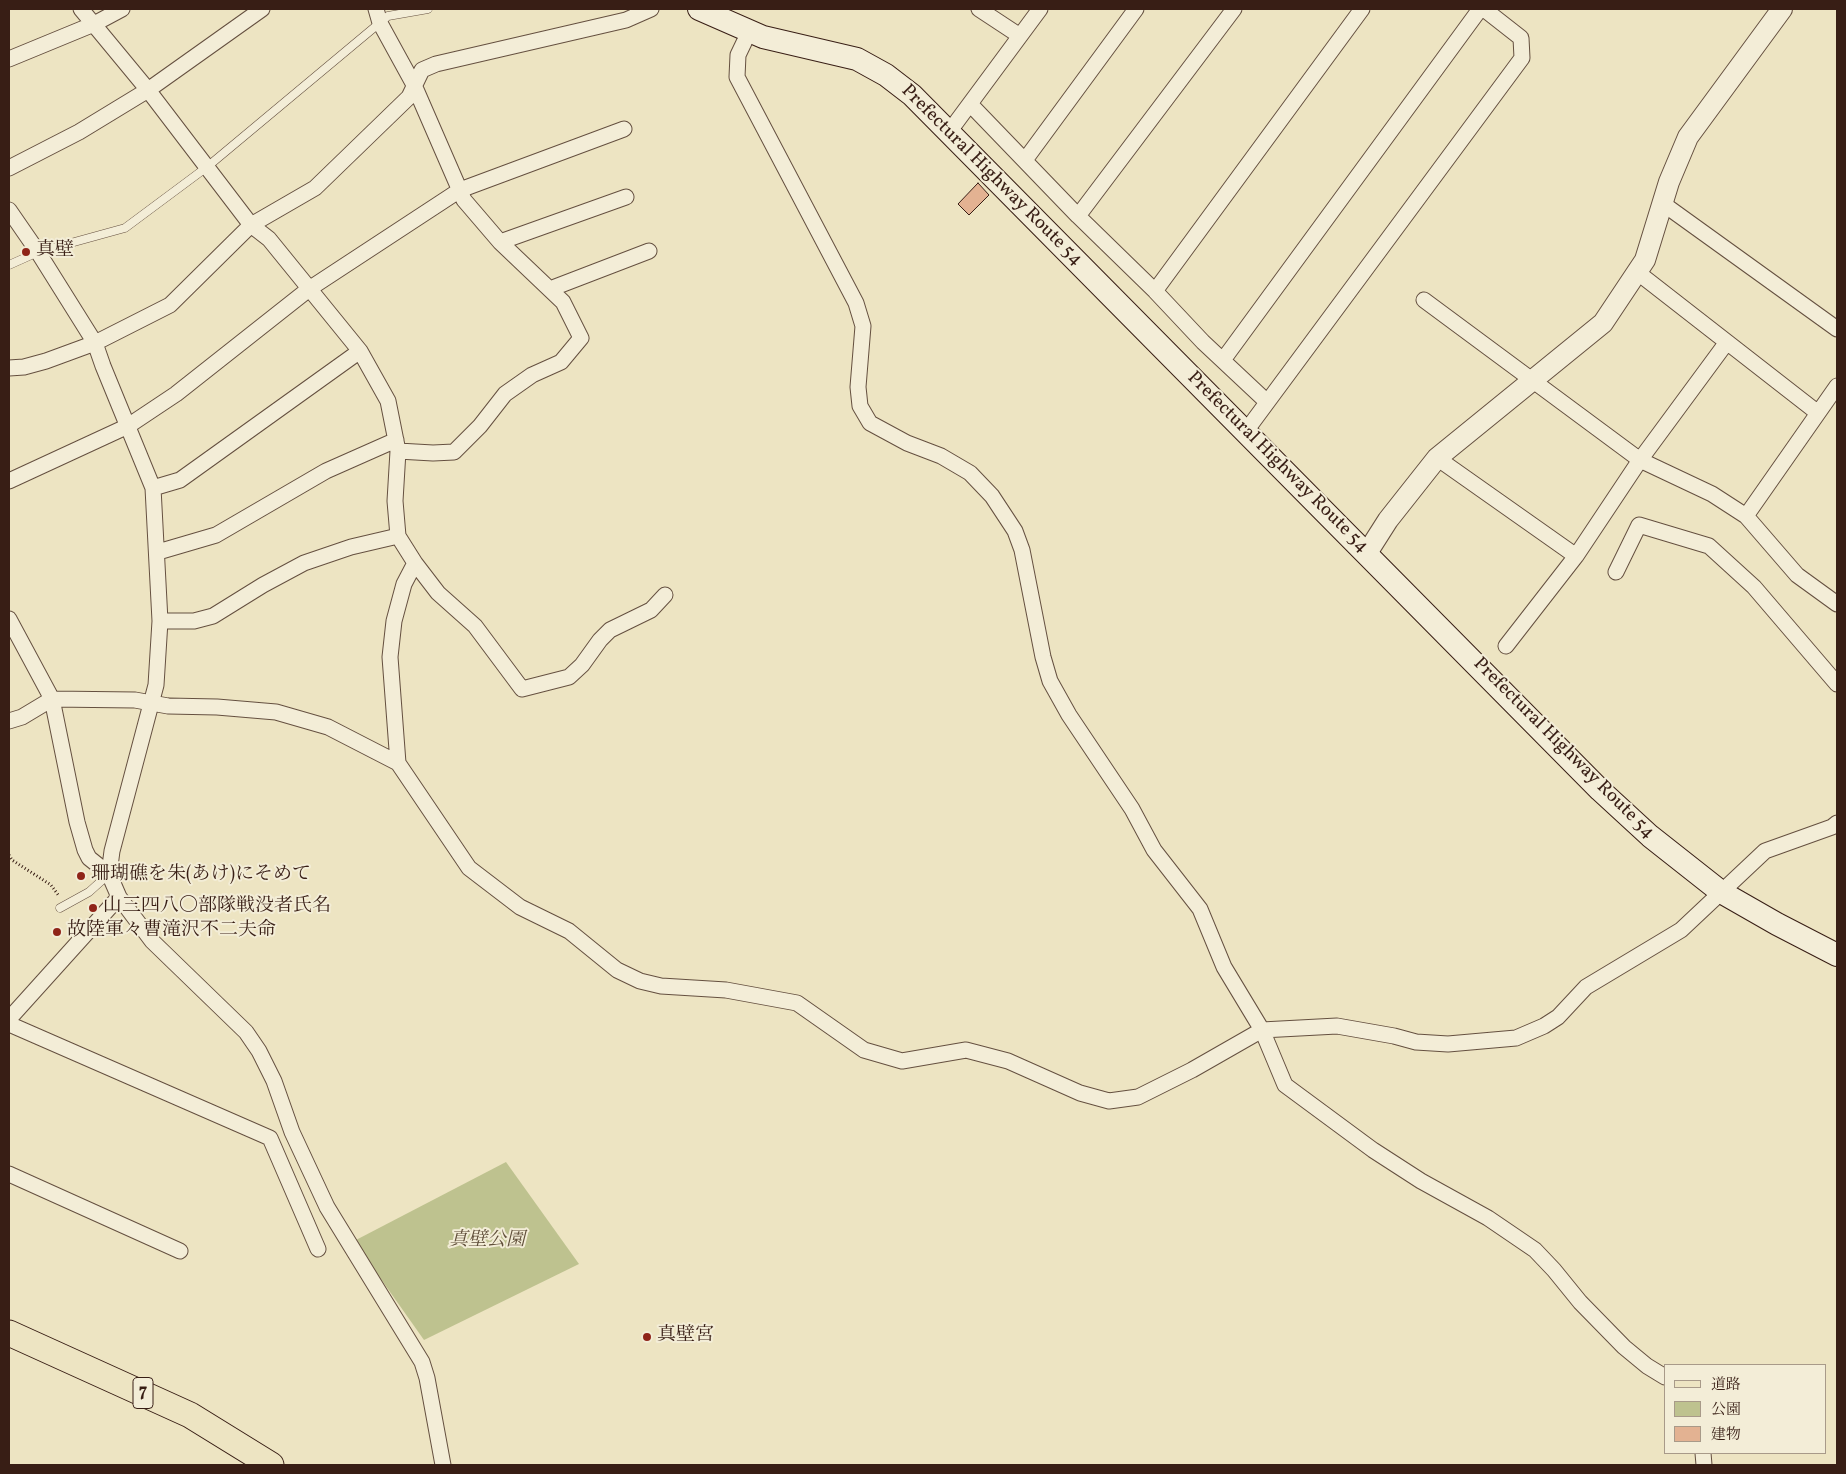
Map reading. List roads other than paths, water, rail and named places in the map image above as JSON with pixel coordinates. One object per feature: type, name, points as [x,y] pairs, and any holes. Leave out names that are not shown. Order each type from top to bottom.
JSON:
[{"type":"main road","name":"Prefectural Highway Route 54","points":[[699,9],[763,37],[857,59],[886,75],[912,94],[1600,790],[1650,836],[1721,892],[1837,955]]},
{"type":"main road","name":"7","points":[[9,1333],[190,1414],[271,1465]]},
{"type":"street","points":[[81,9],[148,90],[251,225],[269,239],[360,351],[388,401],[397,446],[395,501],[398,536],[415,563],[438,593],[475,626],[522,689],[570,677],[610,630],[651,610],[665,595]]},
{"type":"street","points":[[9,59],[94,24],[122,9]]},
{"type":"street","points":[[9,168],[79,132],[148,90],[262,9]]},
{"type":"street","points":[[9,368],[24,367],[46,361],[95,342],[170,305],[251,225],[315,188],[409,97],[422,70],[436,64],[626,20],[651,9]]},
{"type":"street","points":[[979,9],[1020,36]]},
{"type":"street","points":[[949,132],[1040,9]]},
{"type":"street","points":[[1025,160],[1136,9]]},
{"type":"street","points":[[1078,216],[1234,9]]},
{"type":"street","points":[[1155,291],[1362,9]]},
{"type":"street","points":[[1223,360],[1482,9],[1521,38],[1522,58],[1246,431]]},
{"type":"street","points":[[1367,553],[1388,520],[1437,458],[1603,323],[1645,260],[1669,182],[1688,137],[1782,9]]},
{"type":"street","points":[[158,552],[216,535],[326,471],[397,446],[432,453],[454,452],[480,426],[505,394],[532,375],[561,362],[581,338],[563,302],[500,242],[464,200],[414,86],[378,16]]},
{"type":"street","points":[[749,32],[738,55],[737,77],[856,303],[863,326],[858,387],[860,406],[870,422],[906,443],[941,456],[970,474],[992,496],[1015,531],[1022,550],[1043,657],[1050,681],[1069,715],[1132,809],[1154,850],[1200,909],[1224,967],[1262,1030],[1285,1085],[1373,1150],[1421,1181],[1488,1218],[1535,1250],[1580,1302],[1624,1347],[1647,1366],[1664,1376]]},
{"type":"street","points":[[970,104],[1203,342],[1267,402]]},
{"type":"street","points":[[9,481],[128,426],[176,394],[309,289],[460,190],[624,129]]},
{"type":"street","points":[[500,242],[626,197]]},
{"type":"street","points":[[1662,203],[1837,329]]},
{"type":"street","points":[[9,210],[95,342],[153,488],[158,552],[160,650],[156,685],[112,851],[109,874]]},
{"type":"street","points":[[550,289],[649,251]]},
{"type":"street","points":[[1637,272],[1818,413]]},
{"type":"street","points":[[1424,300],[1640,460],[1712,494],[1746,516],[1798,575],[1837,604]]},
{"type":"street","points":[[1506,646],[1576,556],[1640,460],[1727,342]]},
{"type":"street","points":[[153,488],[180,480],[360,351]]},
{"type":"street","points":[[1746,516],[1837,386]]},
{"type":"street","points":[[1437,458],[1576,556]]},
{"type":"street","points":[[1616,572],[1639,525],[1709,546],[1754,586],[1837,684]]},
{"type":"street","points":[[160,621],[194,621],[213,616],[263,585],[304,563],[351,547],[398,536]]},
{"type":"street","points":[[398,763],[390,657],[394,621],[404,584],[415,563]]},
{"type":"street","points":[[9,619],[52,699],[77,822],[89,858],[109,874],[119,897],[152,941],[246,1032],[259,1051],[274,1081],[292,1132],[327,1207],[422,1362],[427,1378],[443,1465]]},
{"type":"street","points":[[9,721],[22,717],[52,699],[135,700],[168,706],[217,707],[276,712],[328,727],[398,763],[469,868],[520,907],[569,931],[617,970],[640,981],[660,986],[726,990],[797,1003],[864,1050],[902,1061],[966,1050],[1008,1062],[1080,1093],[1109,1101],[1138,1097],[1192,1070],[1262,1030],[1337,1026],[1394,1036],[1416,1042],[1448,1044],[1516,1038],[1558,1018],[1586,987],[1681,930],[1765,851],[1832,827],[1837,822]]},
{"type":"street","points":[[9,1019],[119,897]]},
{"type":"street","points":[[9,1024],[270,1138],[292,1132]]},
{"type":"street","points":[[270,1138],[318,1249]]},
{"type":"street","points":[[9,1174],[180,1251]]},
{"type":"lane","points":[[9,265],[38,252],[125,228],[207,167],[378,16],[428,9]]},
{"type":"lane","points":[[63,906],[89,892],[109,874]]},
{"type":"place","name":"真壁","points":[[26,252]]},
{"type":"place","name":"珊瑚礁を朱(あけ)にそめて","points":[[81,876]]},
{"type":"place","name":"山三四八〇部隊戦没者氏名","points":[[93,908]]},
{"type":"place","name":"故陸軍々曹滝沢不二夫命","points":[[57,932]]},
{"type":"place","name":"真壁宮","points":[[647,1337]]},
{"type":"park label","name":"真壁公園","points":[[487,1242]]}]
